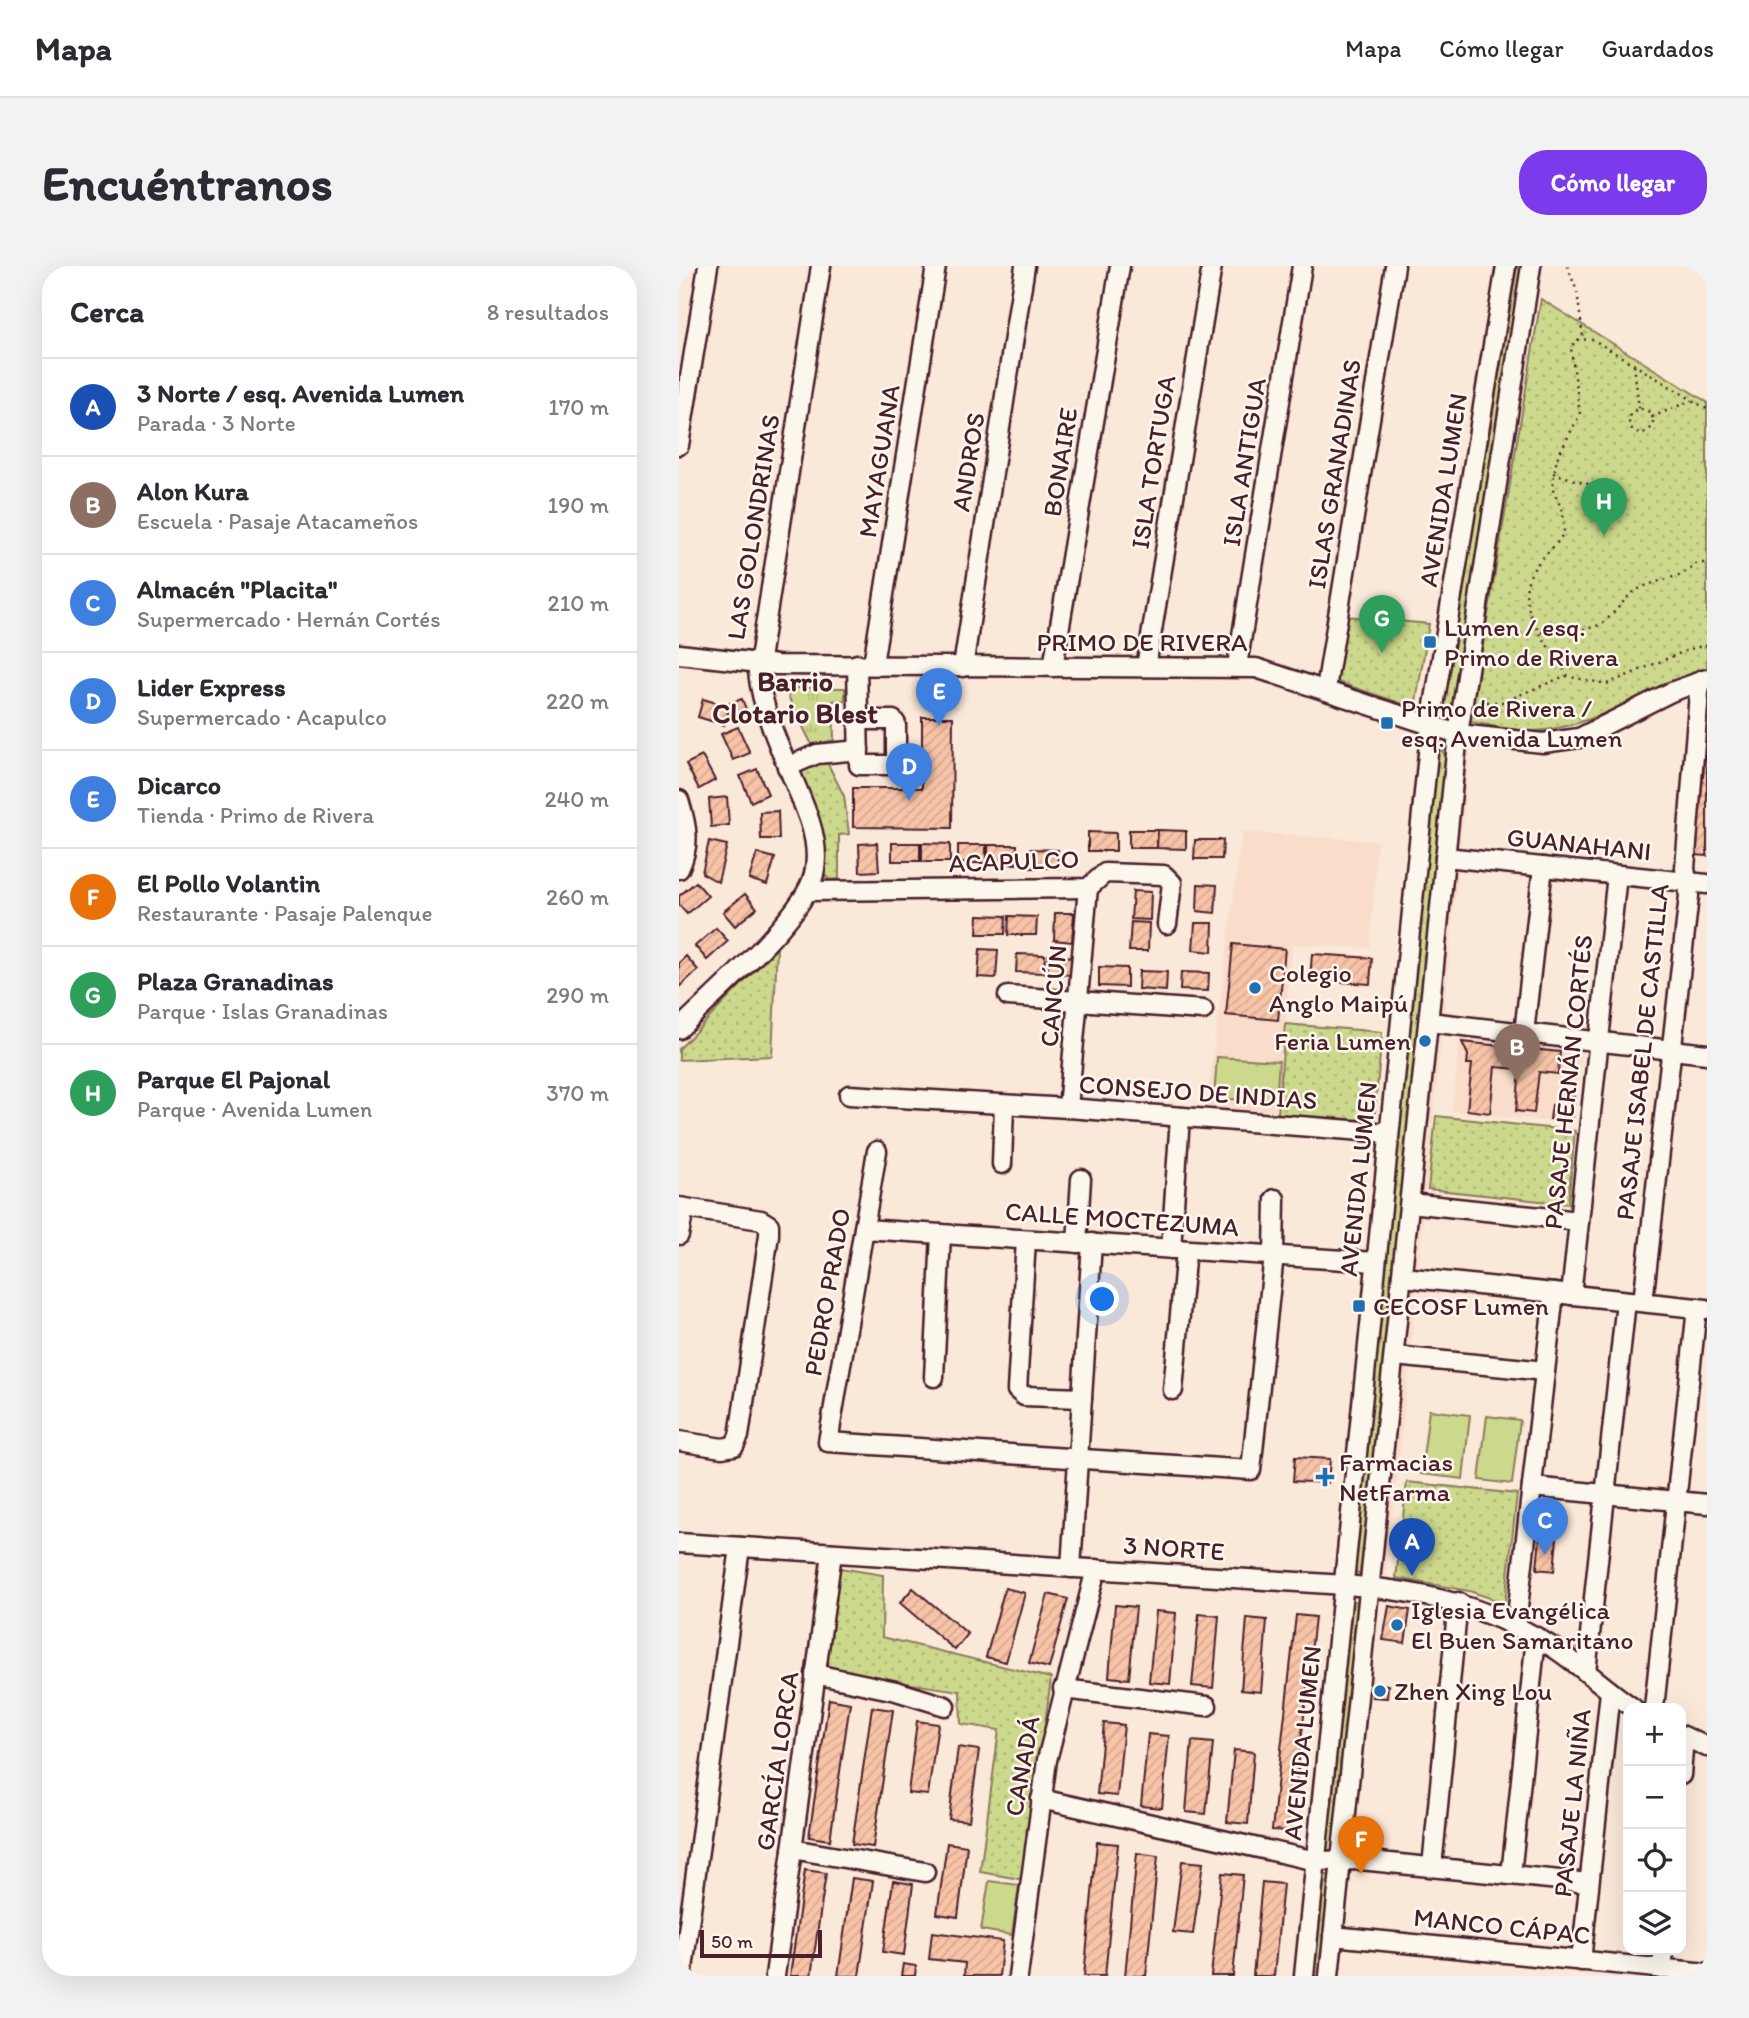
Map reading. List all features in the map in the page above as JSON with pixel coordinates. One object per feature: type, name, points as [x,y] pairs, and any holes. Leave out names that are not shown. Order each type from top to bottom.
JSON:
[{"type":"street","points":[[679,445],[708,266]]},
{"type":"street","name":"LAS GOLONDRINAS","points":[[679,1029],[783,923],[808,891],[814,876],[815,840],[762,696],[758,664],[821,266]]},
{"type":"street","name":"MAYAGUANA","points":[[859,750],[865,664],[936,266]]},
{"type":"street","name":"ANDROS","points":[[963,667],[1025,266]]},
{"type":"street","name":"BONAIRE","points":[[1053,667],[1120,266]]},
{"type":"street","name":"ISLA TORTUGA","points":[[1146,667],[1212,266]]},
{"type":"street","name":"ISLA ANTIGUA","points":[[1237,666],[1302,266]]},
{"type":"street","name":"ISLAS GRANADINAS","points":[[1326,690],[1395,266]]},
{"type":"street","name":"AVENIDA LUMEN","points":[[1304,1976],[1431,724],[1506,266]]},
{"type":"street","name":"AVENIDA LUMEN","points":[[1329,1976],[1458,734],[1531,266]]},
{"type":"street","name":"PRIMO DE RIVERA","points":[[679,654],[758,664],[963,667],[1237,666],[1272,671],[1458,734],[1543,743],[1569,741],[1601,729],[1703,679]]},
{"type":"street","name":"PASAJE ISABEL DE CASTILLA","points":[[1586,1672],[1605,1494],[1672,1050],[1689,896],[1685,868],[1703,679]]},
{"type":"street","points":[[787,767],[817,754],[859,750],[859,765],[896,765],[896,724],[893,720],[859,720]]},
{"type":"street","points":[[679,800],[688,836],[687,853],[679,869]]},
{"type":"street","name":"GUANAHANI","points":[[1445,857],[1707,884]]},
{"type":"street","points":[[1524,1033],[1543,867]]},
{"type":"street","name":"ACAPULCO","points":[[808,891],[1089,888],[1105,873],[1164,875],[1172,883],[1167,925]]},
{"type":"street","name":"PASAJE HERNÁN CORTÉS","points":[[1516,1625],[1545,1371],[1579,1221],[1617,875]]},
{"type":"street","name":"CANCÚN","points":[[1068,1108],[1089,888]]},
{"type":"street","points":[[1008,996],[1203,1010]]},
{"type":"street","points":[[1429,1022],[1707,1054]]},
{"type":"street","name":"CONSEJO DE INDIAS","points":[[849,1095],[1068,1108],[1388,1133]]},
{"type":"street","points":[[1002,1164],[1004,1105]]},
{"type":"street","points":[[1173,1390],[1179,1249],[1180,1117]]},
{"type":"street","name":"PEDRO PRADO","points":[[877,1151],[828,1442],[1078,1458]]},
{"type":"street","points":[[1072,1568],[1082,1398],[1085,1243],[1081,1179]]},
{"type":"street","points":[[1078,1458],[1251,1470],[1274,1255],[1275,1199]]},
{"type":"street","points":[[1410,1203],[1579,1221]]},
{"type":"street","points":[[679,1235],[681,1207],[761,1220],[769,1225],[739,1436],[734,1446],[722,1448],[679,1441]]},
{"type":"street","name":"CALLE MOCTEZUMA","points":[[864,1229],[1376,1262]]},
{"type":"street","points":[[934,1377],[941,1234]]},
{"type":"street","points":[[1026,1240],[1017,1390],[1024,1396],[1082,1398]]},
{"type":"street","points":[[1403,1277],[1702,1308],[1676,1501],[1655,1703]]},
{"type":"street","points":[[1395,1356],[1545,1371]]},
{"type":"street","points":[[1532,1487],[1707,1504]]},
{"type":"street","name":"3 NORTE","points":[[679,1543],[1371,1587],[1458,1602],[1516,1625],[1586,1672],[1626,1703]]},
{"type":"street","points":[[682,1976],[687,1877],[740,1547]]},
{"type":"street","name":"GARCÍA LORCA","points":[[775,1976],[832,1553]]},
{"type":"street","name":"CANADÁ","points":[[1017,1976],[1041,1799],[1063,1689],[1096,1569]]},
{"type":"street","points":[[1432,1867],[1458,1602]]},
{"type":"street","points":[[1511,1875],[1536,1637]]},
{"type":"street","points":[[815,1674],[896,1691],[945,1706]]},
{"type":"street","points":[[1063,1689],[1207,1706]]},
{"type":"street","name":"PASAJE LA NIÑA","points":[[1581,1961],[1610,1692]]},
{"type":"street","points":[[1686,1737],[1707,1747]]},
{"type":"street","points":[[1041,1799],[1316,1861],[1360,1860],[1589,1883]]},
{"type":"street","points":[[792,1849],[925,1872]]},
{"type":"street","name":"MANCO CÁPAC","points":[[1333,1936],[1707,1973]]},
{"type":"street","points":[[1662,1969],[1663,1955]]},
{"type":"path","points":[[1567,266],[1577,291],[1583,337]]},
{"type":"path","points":[[1568,676],[1528,611],[1525,588],[1531,574],[1564,532],[1563,512],[1552,488],[1557,458],[1580,414],[1570,357],[1576,340],[1583,337],[1592,339],[1707,409]]},
{"type":"path","points":[[1634,365],[1639,409]]},
{"type":"path","points":[[1652,417],[1692,400]]},
{"type":"path","points":[[1639,409],[1629,419],[1634,432],[1648,431],[1652,417]]},
{"type":"path","points":[[1639,409],[1648,412],[1652,417]]},
{"type":"path","points":[[1553,473],[1601,488]]},
{"type":"path","points":[[1541,632],[1580,630],[1597,625],[1609,619],[1635,591],[1653,581],[1686,573],[1697,563],[1707,563]]},
{"type":"path","points":[[1463,702],[1503,702],[1568,676],[1607,684],[1689,649],[1707,645]]},
{"type":"shaded area","name":"Feria Lumen","points":[[1442,743],[1470,747],[1407,1384],[1386,1577],[1354,1577]]},
{"type":"shaded area","name":"Colegio Anglo Maipú","points":[[1242,832],[1377,841],[1370,948],[1292,944],[1278,1114],[1206,1110]]},
{"type":"shaded area","points":[[1460,1039],[1582,1052],[1574,1124],[1452,1111]]},
{"type":"green space","points":[[1517,266],[1526,266],[1451,717],[1447,721],[1442,717]]},
{"type":"green space","points":[[1541,299],[1707,402],[1707,670],[1579,723],[1526,731],[1470,722]]},
{"type":"green space","points":[[1345,616],[1429,624],[1415,708],[1335,681]]},
{"type":"green space","points":[[795,688],[845,688],[845,700],[833,701],[834,740],[812,745],[788,696]]},
{"type":"green space","points":[[1442,750],[1448,760],[1365,1576],[1354,1571],[1436,755]]},
{"type":"green space","points":[[826,760],[844,796],[849,834],[839,835],[839,879],[829,880],[819,868],[799,772]]},
{"type":"green space","points":[[777,948],[772,1056],[679,1060],[679,1049]]},
{"type":"green space","points":[[1285,1024],[1382,1032],[1374,1121],[1278,1114]]},
{"type":"green space","points":[[1217,1057],[1279,1061],[1276,1102],[1214,1098]]},
{"type":"green space","points":[[1436,1116],[1575,1131],[1568,1204],[1428,1189]]},
{"type":"green space","points":[[1429,1410],[1470,1415],[1463,1479],[1421,1474]]},
{"type":"green space","points":[[1487,1416],[1520,1420],[1512,1484],[1479,1480]]},
{"type":"green space","points":[[1407,1482],[1517,1494],[1505,1603],[1469,1591],[1396,1578]]},
{"type":"green space","points":[[840,1568],[883,1575],[882,1637],[1051,1678],[1025,1880],[980,1872],[999,1730],[961,1724],[960,1691],[823,1671]]},
{"type":"green space","points":[[1352,1601],[1363,1602],[1338,1854],[1326,1854]]},
{"type":"green space","points":[[1319,1875],[1331,1875],[1321,1976],[1310,1976]]},
{"type":"green space","points":[[989,1881],[1019,1885],[1012,1935],[981,1930]]},
{"type":"building","points":[[703,699],[730,707],[724,725],[698,717]]},
{"type":"building","points":[[742,699],[748,714],[735,718],[730,703]]},
{"type":"building","points":[[922,717],[953,717],[952,828],[853,827],[853,788],[922,788]]},
{"type":"building","points":[[738,727],[750,753],[733,760],[721,734]]},
{"type":"building","points":[[1707,740],[1707,856],[1694,855]]},
{"type":"building","points":[[702,756],[715,780],[699,789],[686,764]]},
{"type":"building","points":[[757,769],[768,794],[751,802],[740,776]]},
{"type":"building","points":[[727,797],[729,825],[711,827],[709,799]]},
{"type":"building","points":[[778,811],[779,839],[761,839],[760,812]]},
{"type":"building","points":[[1129,830],[1157,830],[1157,848],[1129,848]]},
{"type":"building","points":[[1158,830],[1186,831],[1186,849],[1157,848]]},
{"type":"building","points":[[1088,832],[1116,833],[1116,851],[1088,851]]},
{"type":"building","points":[[1195,840],[1223,840],[1222,859],[1194,859]]},
{"type":"building","points":[[709,841],[727,845],[718,882],[702,873]]},
{"type":"building","points":[[877,843],[879,871],[860,872],[859,844]]},
{"type":"building","points":[[892,843],[920,843],[920,861],[892,861]]},
{"type":"building","points":[[922,843],[950,844],[950,862],[922,862]]},
{"type":"building","points":[[958,845],[986,845],[986,863],[958,863]]},
{"type":"building","points":[[988,845],[1017,845],[1016,864],[988,863]]},
{"type":"building","points":[[1030,849],[1058,850],[1058,868],[1030,868]]},
{"type":"building","points":[[757,853],[775,858],[767,885],[749,879]]},
{"type":"building","points":[[696,882],[708,896],[687,914],[679,905],[679,896]]},
{"type":"building","points":[[1198,884],[1217,885],[1215,913],[1197,911]]},
{"type":"building","points":[[1133,891],[1151,892],[1150,920],[1131,919]]},
{"type":"building","points":[[745,894],[757,908],[735,926],[723,912]]},
{"type":"building","points":[[1055,913],[1074,913],[1072,942],[1054,940]]},
{"type":"building","points":[[978,915],[1006,916],[1005,934],[977,934]]},
{"type":"building","points":[[1009,916],[1037,917],[1036,935],[1008,935]]},
{"type":"building","points":[[1131,922],[1149,923],[1148,951],[1129,951]]},
{"type":"building","points":[[1195,923],[1213,923],[1212,952],[1193,950]]},
{"type":"building","points":[[716,928],[728,941],[707,960],[695,946]]},
{"type":"building","points":[[1233,944],[1285,949],[1278,1020],[1226,1015]]},
{"type":"building","points":[[980,949],[998,950],[996,978],[978,977]]},
{"type":"building","points":[[1017,954],[1045,955],[1044,973],[1016,972]]},
{"type":"building","points":[[1312,954],[1372,958],[1370,984],[1310,980]]},
{"type":"building","points":[[1048,955],[1075,957],[1075,975],[1047,974]]},
{"type":"building","points":[[686,956],[698,970],[679,987],[679,963]]},
{"type":"building","points":[[1099,967],[1127,968],[1127,987],[1099,986]]},
{"type":"building","points":[[1139,971],[1167,972],[1166,991],[1138,989]]},
{"type":"building","points":[[1181,972],[1209,973],[1208,991],[1180,990]]},
{"type":"building","points":[[1462,1042],[1560,1052],[1558,1074],[1539,1072],[1534,1113],[1516,1111],[1520,1069],[1495,1067],[1490,1113],[1467,1110],[1472,1064],[1467,1064],[1468,1055]]},
{"type":"building","points":[[1557,1095],[1574,1097],[1572,1121],[1550,1119],[1552,1105],[1556,1106]]},
{"type":"building","points":[[1295,1457],[1330,1459],[1328,1483],[1293,1481]]},
{"type":"building","points":[[1540,1537],[1557,1538],[1554,1571],[1537,1569]]},
{"type":"building","points":[[913,1588],[968,1634],[955,1650],[900,1603]]},
{"type":"building","points":[[1005,1588],[1025,1593],[1006,1662],[986,1657]]},
{"type":"building","points":[[1048,1594],[1068,1599],[1049,1668],[1029,1663]]},
{"type":"building","points":[[1115,1605],[1136,1607],[1129,1679],[1109,1677]]},
{"type":"building","name":"Iglesia Evangélica El Buen Samaritano","points":[[1389,1606],[1410,1610],[1405,1643],[1383,1640]]},
{"type":"building","points":[[1156,1611],[1176,1613],[1170,1684],[1149,1682]]},
{"type":"building","points":[[1199,1614],[1219,1616],[1213,1688],[1192,1686]]},
{"type":"building","points":[[1296,1615],[1315,1617],[1291,1831],[1272,1830]]},
{"type":"building","points":[[1247,1618],[1267,1620],[1261,1692],[1241,1690]]},
{"type":"building","name":"Zhen Xing Lou","points":[[1374,1683],[1388,1685],[1387,1698],[1372,1697]]},
{"type":"building","points":[[829,1699],[850,1703],[830,1840],[809,1837]]},
{"type":"building","points":[[872,1707],[893,1710],[873,1847],[852,1844]]},
{"type":"building","points":[[917,1721],[938,1724],[928,1795],[908,1793]]},
{"type":"building","points":[[1104,1723],[1124,1725],[1117,1796],[1097,1794]]},
{"type":"building","points":[[1148,1734],[1169,1736],[1162,1808],[1141,1806]]},
{"type":"building","points":[[1192,1741],[1213,1743],[1206,1814],[1186,1812]]},
{"type":"building","points":[[958,1747],[979,1750],[969,1821],[949,1819]]},
{"type":"building","points":[[1234,1750],[1254,1752],[1248,1824],[1227,1822]]},
{"type":"building","points":[[1097,1842],[1118,1844],[1105,1976],[1084,1976]]},
{"type":"building","points":[[947,1843],[967,1846],[958,1917],[937,1914]]},
{"type":"building","points":[[1137,1853],[1158,1856],[1146,1976],[1125,1976]]},
{"type":"building","points":[[1182,1861],[1203,1863],[1193,1934],[1173,1932]]},
{"type":"building","points":[[805,1870],[826,1873],[811,1976],[790,1976]]},
{"type":"building","points":[[1222,1873],[1243,1875],[1233,1976],[1211,1976]]},
{"type":"building","points":[[852,1878],[873,1881],[859,1976],[838,1976]]},
{"type":"building","points":[[893,1881],[913,1884],[904,1955],[883,1952]]},
{"type":"building","points":[[1262,1882],[1283,1884],[1274,1976],[1253,1976]]},
{"type":"building","points":[[932,1932],[1003,1941],[999,1976],[964,1976],[965,1963],[929,1959]]},
{"type":"building","points":[[903,1964],[916,1966],[915,1976],[901,1976]]},
{"type":"place","name":"Parque El Pajonal","points":[[1604,536]]},
{"type":"place","name":"Lumen / esq. Primo de Rivera","points":[[1430,642]]},
{"type":"place","name":"Plaza Granadinas","points":[[1382,653]]},
{"type":"place","name":"Primo de Rivera / esq. Avenida Lumen","points":[[1387,723]]},
{"type":"place","name":"Dicarco","points":[[939,726]]},
{"type":"place","name":"Lider Express","points":[[909,801]]},
{"type":"place","name":"Colegio Anglo Maipú","points":[[1255,988]]},
{"type":"place","name":"Feria Lumen","points":[[1425,1041]]},
{"type":"place","name":"Alon Kura","points":[[1517,1082]]},
{"type":"place","name":"CECOSF Lumen","points":[[1359,1306]]},
{"type":"place","name":"Farmacias NetFarma","points":[[1325,1477]]},
{"type":"place","name":"Almacén \"Placita\"","points":[[1545,1555]]},
{"type":"place","name":"3 Norte / esq. Avenida Lumen","points":[[1412,1576]]},
{"type":"place","name":"Iglesia Evangélica El Buen Samaritano","points":[[1397,1625]]},
{"type":"place","name":"Zhen Xing Lou","points":[[1380,1691]]},
{"type":"place","name":"El Pollo Volantin","points":[[1361,1874]]},
{"type":"district","name":"Barrio Clotario Blest","points":[[795,697]]}]
